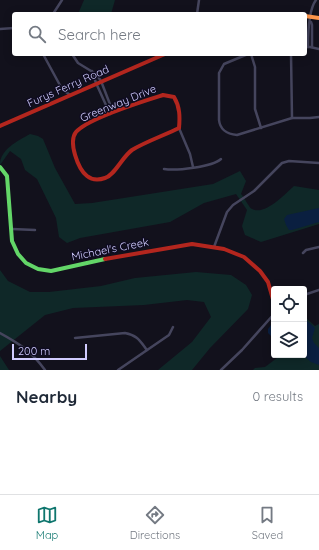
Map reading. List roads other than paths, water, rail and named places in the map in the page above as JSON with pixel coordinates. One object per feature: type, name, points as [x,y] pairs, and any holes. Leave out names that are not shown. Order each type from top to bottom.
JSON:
[{"type":"street","points":[[54,12],[62,0]]},
{"type":"street","points":[[197,12],[199,0]]},
{"type":"street","points":[[316,0],[308,26],[308,47],[319,49]]},
{"type":"street","points":[[307,17],[311,19],[319,18]]},
{"type":"street","points":[[0,29],[12,28]]},
{"type":"street","points":[[44,56],[62,89],[70,95]]},
{"type":"street","points":[[73,56],[78,63],[96,74],[101,81],[112,114]]},
{"type":"street","name":"Furys Ferry Road","points":[[0,126],[160,56]]},
{"type":"street","points":[[245,56],[224,64],[219,73],[218,120],[222,130],[232,135],[237,135],[292,118],[319,117]]},
{"type":"street","points":[[251,56],[255,67],[254,109],[261,128]]},
{"type":"street","points":[[291,56],[292,118]]},
{"type":"street","points":[[92,71],[96,83],[112,114]]},
{"type":"street","name":"Greenway Drive","points":[[180,128],[132,150],[124,156],[110,175],[102,180],[92,179],[85,173],[77,158],[73,145],[74,136],[81,127],[147,100],[163,95],[169,95],[174,97],[180,109],[180,128],[190,154],[193,167]]},
{"type":"street","points":[[164,169],[171,170],[193,167],[217,162],[221,159]]},
{"type":"street","points":[[214,247],[227,212],[233,205],[254,191],[282,163],[289,161],[319,163]]},
{"type":"street","name":"Michael's Creek","points":[[0,166],[7,176],[14,249],[27,264],[41,270],[51,270],[122,255],[192,244],[214,247],[235,253],[253,264],[268,281],[271,292]]},
{"type":"street","points":[[12,229],[35,230]]},
{"type":"street","points":[[303,253],[306,250],[319,247]]},
{"type":"street","points":[[307,294],[319,290]]},
{"type":"street","points":[[221,370],[242,350],[271,317]]},
{"type":"street","points":[[118,370],[169,335],[173,327]]},
{"type":"street","points":[[0,333],[21,344],[36,358],[45,370]]},
{"type":"street","points":[[75,338],[125,333],[133,334],[139,339],[147,350]]},
{"type":"water","points":[[319,208],[319,222],[289,230],[284,219],[287,215]]},
{"type":"water","points":[[307,321],[315,328],[312,338],[314,343],[319,348],[319,365],[311,362],[306,358]]},
{"type":"water","points":[[271,325],[271,336],[268,333],[268,329]]}]
